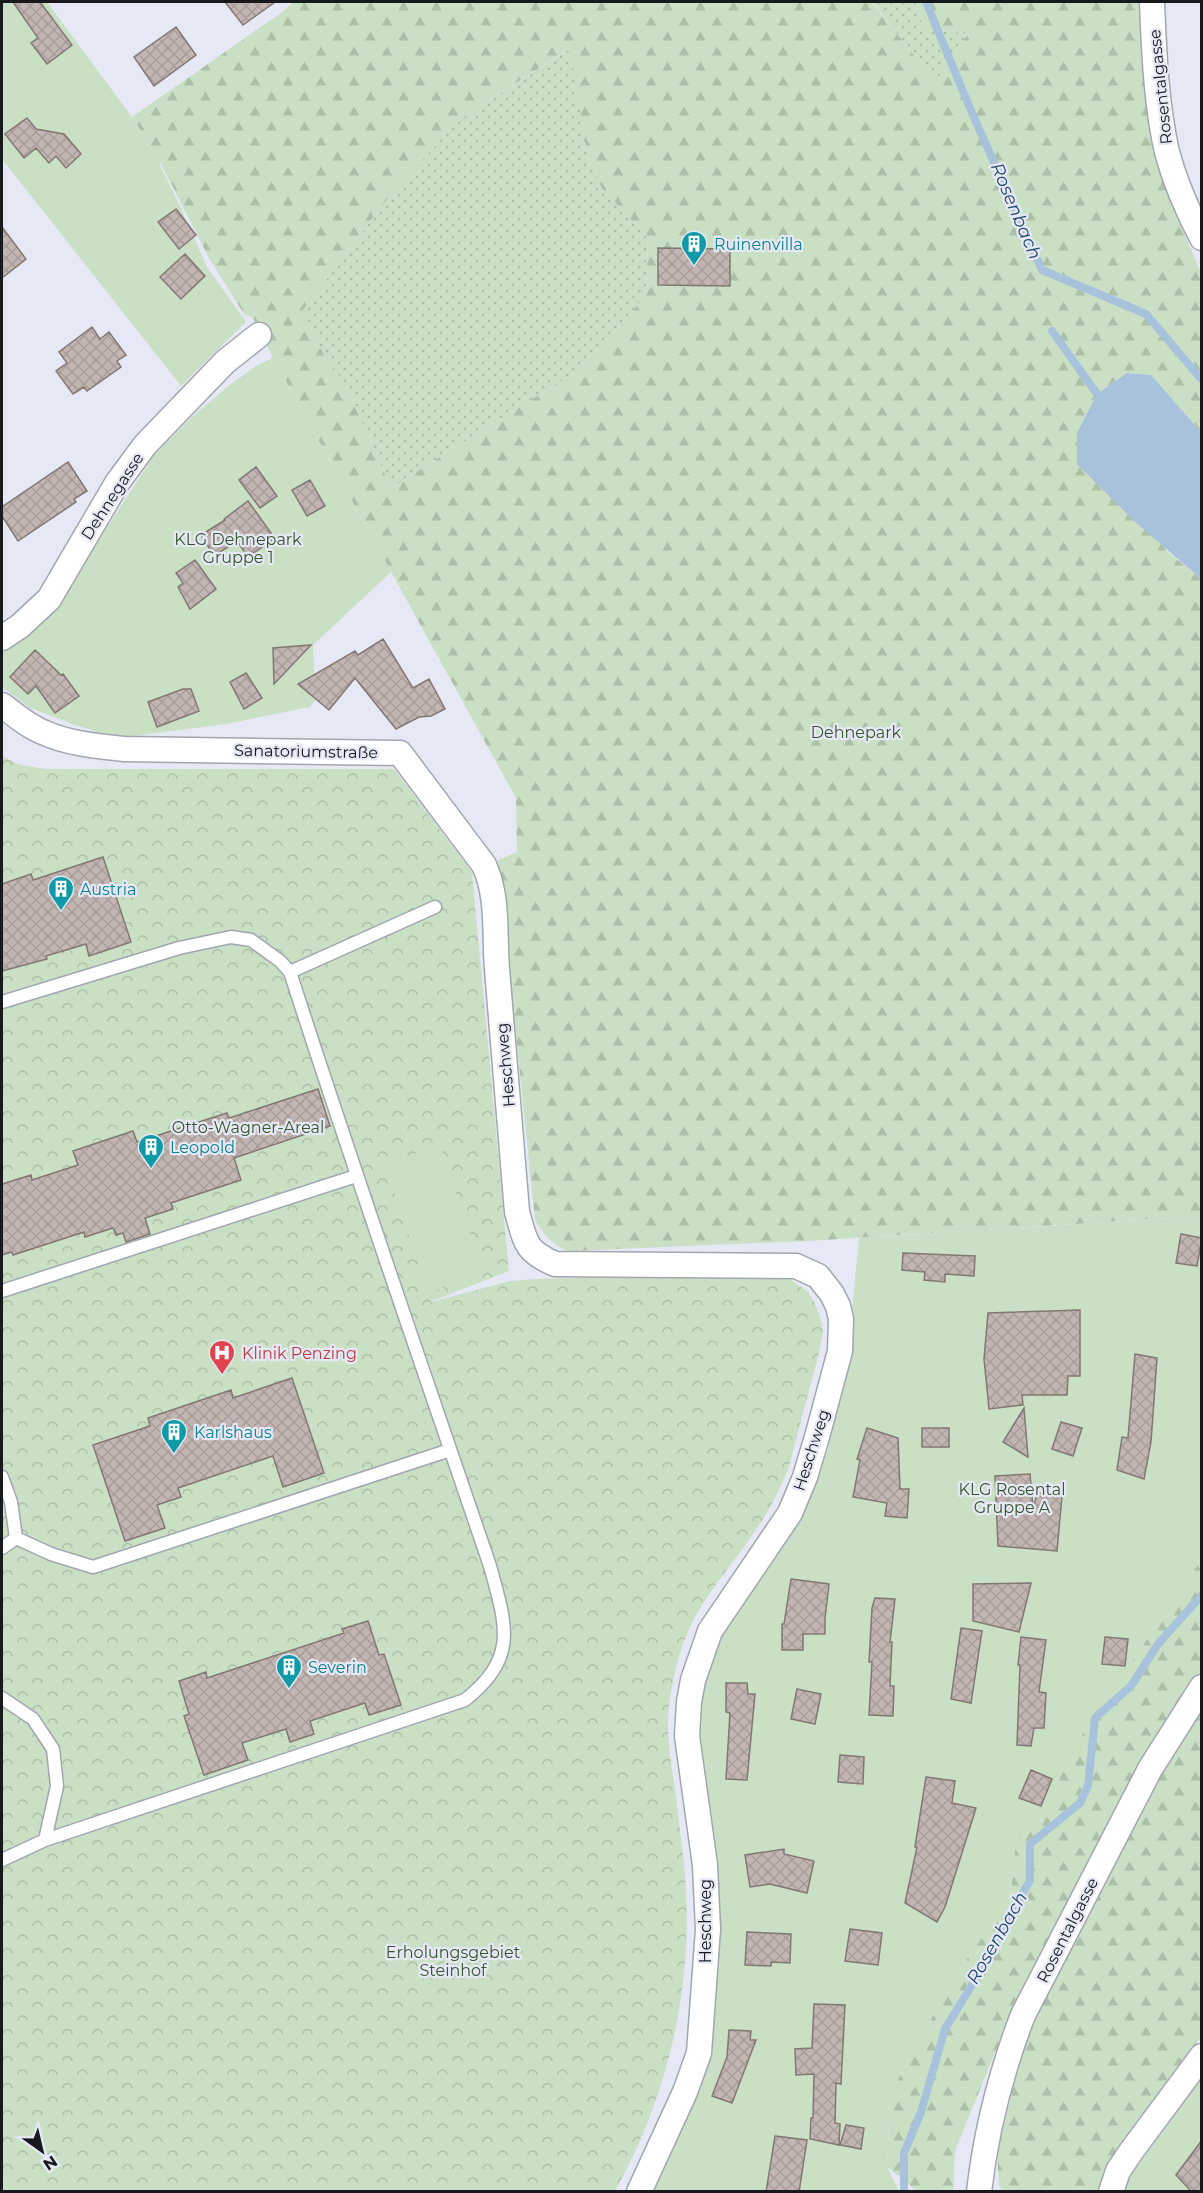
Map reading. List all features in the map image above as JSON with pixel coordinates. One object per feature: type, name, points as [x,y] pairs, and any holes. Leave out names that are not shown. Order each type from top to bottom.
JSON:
[{"type":"street","name":"Rosentalgasse","points":[[1152,2],[1159,101],[1167,152],[1186,207],[1202,238]]},
{"type":"street","name":"Dehnegasse","points":[[2,638],[20,626],[49,599],[117,483],[145,445],[225,362],[259,335]]},
{"type":"street","name":"Sanatoriumstraße","points":[[2,705],[43,733],[66,741],[124,749],[400,753],[484,865],[490,878],[493,896],[495,945]]},
{"type":"street","name":"Heschweg","points":[[495,945],[518,1212],[524,1237],[534,1255],[555,1264],[796,1266],[818,1276],[825,1283],[838,1306],[841,1318],[840,1351],[836,1371],[805,1477],[790,1513],[710,1631],[693,1680],[687,1736],[705,1865],[708,1929],[699,2053],[685,2092],[639,2192]]},
{"type":"street","name":"Rosentalgasse","points":[[983,2185],[994,2103],[1010,2048],[1023,2015],[1139,1790],[1202,1688]]},
{"type":"street","points":[[1111,2192],[1118,2171],[1130,2153],[1202,2056]]},
{"type":"lane","points":[[290,972],[435,907]]},
{"type":"lane","points":[[2,1002],[179,948],[231,937],[251,940],[280,961],[290,972],[356,1176],[490,1566],[504,1616],[505,1640],[501,1659],[477,1691],[465,1700],[45,1840],[2,1860]]},
{"type":"lane","points":[[2,1292],[356,1176]]},
{"type":"lane","points":[[16,1538],[51,1554],[93,1567],[450,1450]]},
{"type":"lane","points":[[2,1477],[11,1502],[16,1538]]},
{"type":"lane","points":[[2,1548],[16,1538]]},
{"type":"lane","points":[[2,1698],[33,1719],[53,1749],[57,1786],[45,1840]]},
{"type":"green space","points":[[2,2],[47,2],[132,117],[160,162],[207,267],[246,322],[181,386],[2,159]]},
{"type":"green space","name":"Dehnepark","points":[[293,2],[872,2],[935,82],[968,34],[923,27],[916,2],[1138,2],[1146,99],[1156,153],[1168,195],[1201,273],[1201,432],[1151,375],[1127,373],[1097,394],[1077,433],[1167,551],[1201,579],[1201,1216],[808,1241],[568,1251],[553,1243],[542,1230],[535,1220],[498,860],[517,852],[516,798],[253,318],[244,314],[209,258],[160,162],[132,117]],"holes":[[[570,48],[587,154],[602,189],[648,237],[646,294],[593,361],[391,488],[345,383],[326,360],[303,310],[390,195],[459,120]]]},
{"type":"green space","points":[[873,2],[916,2],[923,27],[968,34],[935,83]]},
{"type":"green space","points":[[571,48],[587,154],[602,189],[648,237],[646,294],[593,361],[391,488],[345,383],[326,360],[303,310],[390,195],[459,120]]},
{"type":"green space","name":"KLG Dehnepark Gruppe 1","points":[[273,358],[391,572],[313,645],[315,700],[310,707],[226,724],[118,738],[30,708],[2,687],[2,652],[54,609],[154,455],[192,417],[227,387],[256,366]]},
{"type":"green space","points":[[2,756],[20,765],[46,769],[394,769],[472,872],[509,1271],[427,1303],[510,1281],[749,1274],[780,1275],[808,1292],[814,1301],[823,1332],[788,1470],[765,1516],[694,1619],[675,1674],[669,1706],[668,1732],[687,1906],[682,1991],[675,2033],[651,2114],[615,2191],[2,2191]]},
{"type":"green space","points":[[440,1145],[483,1274],[428,1293],[385,1164]]},
{"type":"green space","name":"KLG Rosental Gruppe A","points":[[1201,1216],[1201,1560],[1064,1761],[1052,1807],[1017,1833],[1010,1897],[953,1979],[890,2094],[887,2167],[899,2191],[652,2192],[712,2057],[718,1937],[717,1867],[698,1741],[700,1701],[712,1658],[724,1627],[799,1519],[811,1496],[828,1450],[846,1372],[859,1238]]},
{"type":"green space","points":[[1201,1560],[1201,1671],[1141,1764],[1009,2018],[955,2151],[953,2191],[917,2191],[887,2167],[890,2094],[953,1979],[1010,1897],[1017,1833],[1052,1807],[1064,1761]]},
{"type":"green space","points":[[1201,1709],[1201,2037],[1135,2129],[1101,2183],[1100,2191],[1002,2191],[999,2185],[997,2154],[1022,2050],[1053,1982],[1160,1774]]},
{"type":"green space","points":[[1201,2079],[1201,2191],[1123,2192],[1131,2175]]},
{"type":"water","points":[[1127,373],[1151,375],[1201,432],[1201,579],[1133,520],[1077,464],[1077,433],[1097,394]]},
{"type":"building","points":[[13,2],[40,2],[72,45],[47,64],[31,43],[38,38]]},
{"type":"building","points":[[225,2],[275,2],[243,25]]},
{"type":"building","points":[[176,27],[196,55],[154,86],[134,57]]},
{"type":"building","points":[[27,118],[36,129],[64,134],[81,154],[66,168],[56,156],[49,163],[36,148],[24,158],[5,134]]},
{"type":"building","points":[[176,209],[196,235],[179,249],[158,222]]},
{"type":"building","points":[[2,227],[26,259],[2,278]]},
{"type":"building","name":"Ruinenvilla","points":[[658,248],[730,249],[730,286],[658,285]]},
{"type":"building","points":[[185,254],[205,276],[181,299],[160,277]]},
{"type":"building","points":[[92,327],[100,339],[109,332],[126,355],[117,361],[121,367],[87,391],[84,387],[73,394],[56,371],[67,363],[59,352]]},
{"type":"building","points":[[68,462],[87,491],[74,499],[76,502],[18,541],[2,516],[2,507]]},
{"type":"building","points":[[256,467],[277,496],[260,508],[239,480]]},
{"type":"building","points":[[310,480],[325,506],[307,516],[292,490]]},
{"type":"building","points":[[248,501],[271,533],[271,541],[248,557],[237,541],[214,556],[201,535],[225,520]]},
{"type":"building","points":[[195,560],[216,589],[190,609],[178,587],[183,583],[176,573]]},
{"type":"building","points":[[383,639],[413,688],[429,679],[445,709],[431,716],[419,717],[396,729],[355,678],[329,710],[298,684],[355,651],[358,655]]},
{"type":"building","points":[[311,645],[274,684],[273,648]]},
{"type":"building","points":[[35,650],[61,675],[63,674],[79,696],[55,713],[36,686],[28,694],[10,677]]},
{"type":"building","points":[[246,673],[262,698],[244,709],[230,682]]},
{"type":"building","points":[[183,689],[191,689],[199,711],[157,727],[148,702]]},
{"type":"building","name":"Austria","points":[[103,857],[131,942],[89,956],[86,944],[46,956],[47,959],[2,971],[2,884],[31,874],[33,880]]},
{"type":"building","name":"Leopold","points":[[318,1089],[330,1126],[234,1158],[241,1180],[171,1203],[173,1209],[145,1218],[150,1234],[126,1242],[123,1233],[116,1235],[113,1228],[85,1237],[84,1232],[13,1255],[12,1252],[2,1255],[2,1184],[31,1175],[32,1180],[78,1165],[73,1151],[133,1131],[137,1142],[227,1113],[229,1118]]},
{"type":"building","points":[[1181,1234],[1202,1238],[1197,1266],[1176,1263]]},
{"type":"building","points":[[903,1253],[975,1256],[974,1276],[945,1274],[945,1282],[924,1280],[925,1272],[902,1270]]},
{"type":"building","points":[[1080,1310],[1080,1376],[1068,1376],[1067,1395],[1022,1395],[1023,1405],[989,1409],[984,1359],[988,1313]]},
{"type":"building","points":[[1135,1354],[1157,1358],[1151,1442],[1144,1479],[1117,1470],[1122,1437],[1128,1438]]},
{"type":"building","name":"Karlshaus","points":[[292,1378],[324,1473],[283,1487],[273,1456],[178,1488],[181,1497],[157,1505],[165,1528],[125,1541],[93,1445],[150,1426],[148,1418],[231,1390],[233,1398]]},
{"type":"building","points":[[1024,1408],[1028,1457],[1003,1442]]},
{"type":"building","points":[[1061,1422],[1082,1428],[1073,1456],[1052,1449]]},
{"type":"building","points":[[867,1428],[898,1438],[900,1489],[909,1489],[907,1518],[885,1516],[887,1503],[853,1497],[860,1460],[857,1459]]},
{"type":"building","points":[[922,1428],[949,1428],[949,1447],[922,1447]]},
{"type":"building","points":[[1030,1474],[1033,1507],[1038,1493],[1062,1496],[1057,1551],[998,1546],[995,1476]]},
{"type":"building","points":[[791,1579],[829,1584],[825,1634],[803,1634],[803,1650],[782,1650],[782,1624],[784,1624]]},
{"type":"building","points":[[1031,1583],[1019,1632],[973,1621],[973,1584]]},
{"type":"building","points":[[875,1598],[895,1599],[890,1642],[892,1642],[890,1686],[894,1686],[893,1716],[869,1715],[872,1662],[869,1662],[872,1608]]},
{"type":"building","name":"Severin","points":[[368,1621],[379,1655],[384,1654],[401,1705],[369,1715],[365,1703],[310,1721],[314,1734],[290,1742],[286,1729],[242,1743],[248,1760],[204,1775],[184,1716],[189,1714],[179,1681],[206,1672],[207,1678],[344,1633],[342,1629]]},
{"type":"building","points":[[961,1628],[982,1631],[971,1703],[951,1699]]},
{"type":"building","points":[[1021,1637],[1046,1640],[1039,1692],[1046,1693],[1044,1728],[1034,1728],[1031,1746],[1017,1745],[1020,1665],[1018,1665]]},
{"type":"building","points":[[1105,1637],[1128,1639],[1125,1666],[1102,1664]]},
{"type":"building","points":[[726,1683],[747,1683],[748,1694],[755,1694],[747,1780],[726,1779],[730,1713],[726,1712]]},
{"type":"building","points":[[797,1689],[821,1694],[815,1724],[791,1719]]},
{"type":"building","points":[[840,1755],[864,1757],[863,1784],[838,1782]]},
{"type":"building","points":[[1031,1770],[1052,1779],[1041,1806],[1019,1798]]},
{"type":"building","points":[[926,1777],[955,1781],[952,1803],[976,1808],[945,1907],[937,1922],[905,1903],[917,1847],[915,1847]]},
{"type":"building","points":[[784,1849],[784,1854],[814,1861],[807,1893],[770,1884],[750,1887],[745,1855]]},
{"type":"building","points":[[850,1929],[882,1933],[878,1965],[845,1961]]},
{"type":"building","points":[[747,1932],[791,1934],[790,1963],[771,1962],[771,1966],[745,1965]]},
{"type":"building","points":[[814,2004],[845,2005],[841,2084],[836,2083],[835,2123],[840,2124],[839,2145],[810,2139],[814,2074],[796,2075],[795,2049],[812,2048]]},
{"type":"building","points":[[729,2030],[751,2031],[750,2040],[756,2040],[732,2103],[712,2096],[727,2057]]},
{"type":"building","points":[[846,2125],[864,2128],[861,2149],[840,2145]]},
{"type":"building","points":[[775,2136],[807,2140],[799,2192],[766,2192]]},
{"type":"building","points":[[1202,2140],[1202,2192],[1192,2192],[1176,2175]]},
{"type":"waterway","name":"Rosenbach","points":[[926,2],[972,113],[1042,270],[1146,314],[1202,380]]},
{"type":"waterway","points":[[1052,331],[1097,394]]},
{"type":"waterway","name":"Rosenbach","points":[[904,2192],[904,2153],[921,2112],[945,2029],[978,1975],[1030,1880],[1030,1844],[1080,1803],[1088,1786],[1095,1718],[1131,1686],[1158,1644],[1202,1595]]},
{"type":"place","name":"Ruinenvilla","points":[[694,267]]},
{"type":"place","name":"Austria","points":[[61,912]]},
{"type":"place","name":"Leopold","points":[[151,1170]]},
{"type":"place","name":"Klinik Penzing","points":[[222,1376]]},
{"type":"place","name":"Karlshaus","points":[[174,1455]]},
{"type":"place","name":"Severin","points":[[289,1690]]},
{"type":"park label","name":"Otto-Wagner-Areal","points":[[248,1127]]},
{"type":"park label","name":"Erholungsgebiet Steinhof","points":[[453,1961]]}]
